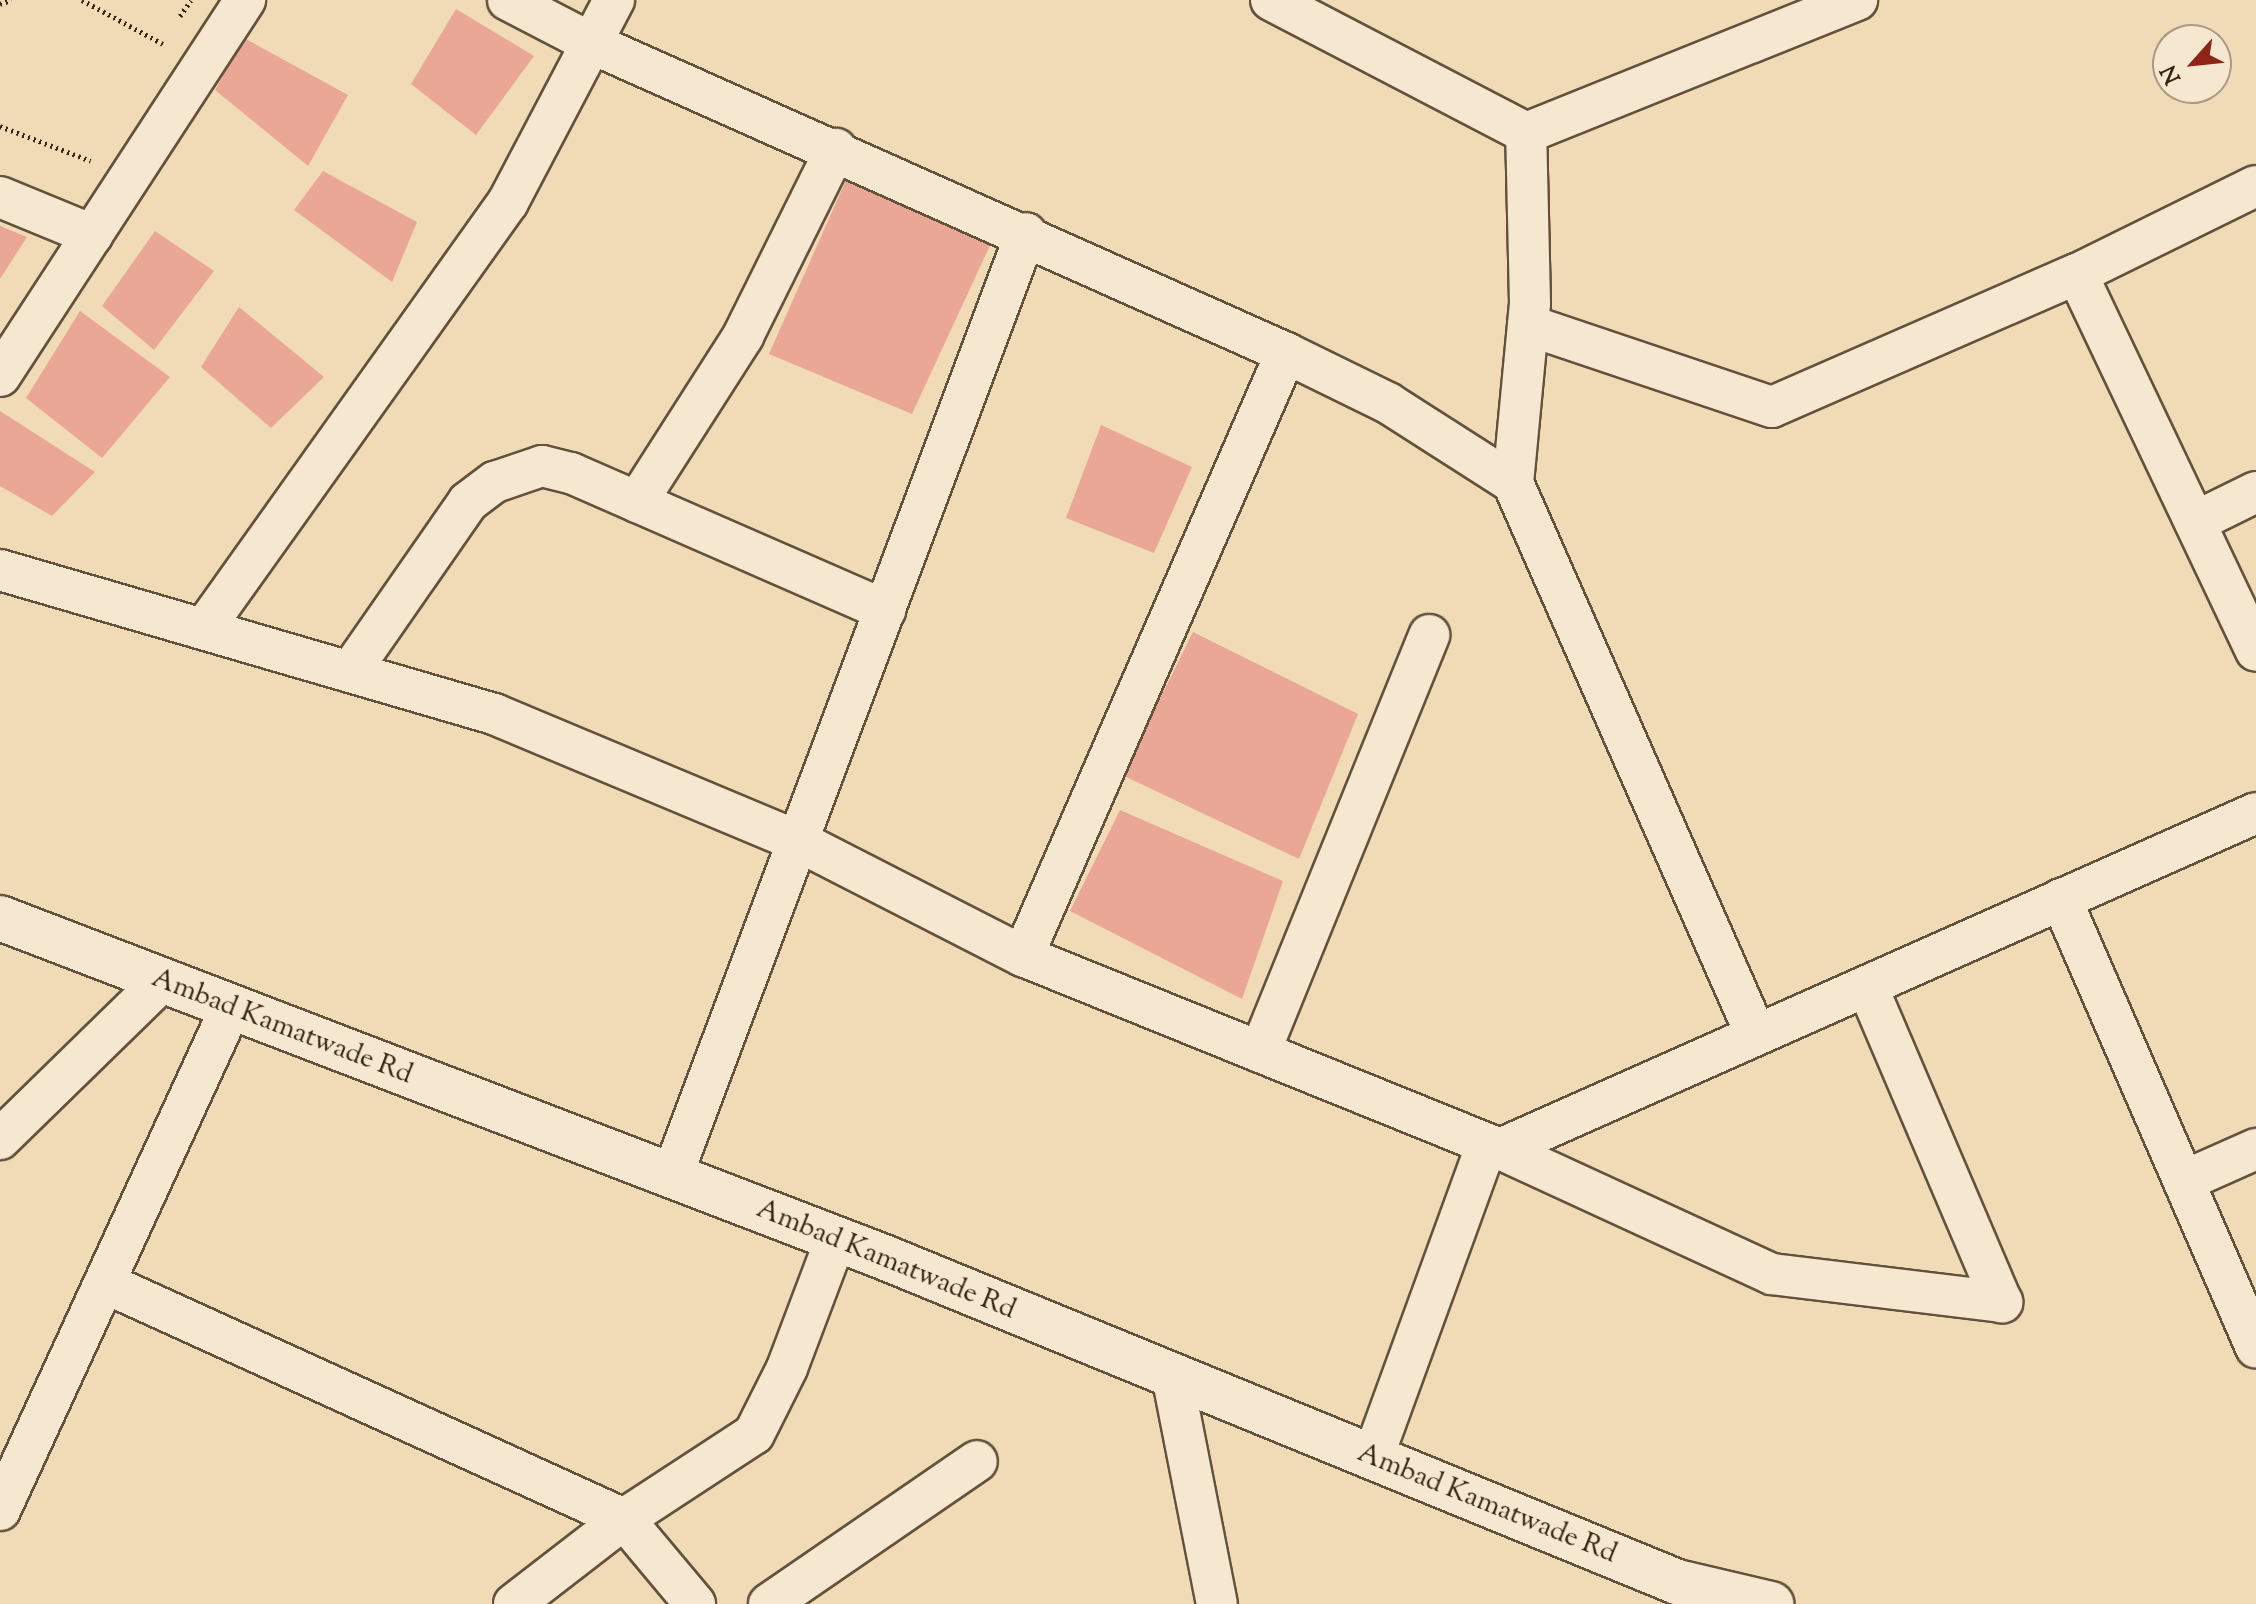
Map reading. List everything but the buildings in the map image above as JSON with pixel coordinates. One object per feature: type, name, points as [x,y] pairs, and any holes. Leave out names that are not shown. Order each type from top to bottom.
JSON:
[{"type":"street","points":[[0,376],[245,0]]},
{"type":"street","points":[[508,0],[591,43],[1026,233],[1286,353],[1388,403],[1513,483]]},
{"type":"street","points":[[205,627],[508,202],[614,0]]},
{"type":"street","points":[[1271,0],[1526,133],[1857,0]]},
{"type":"street","points":[[1526,133],[1528,325],[1513,483],[1756,1035]]},
{"type":"street","points":[[637,502],[743,336],[836,149]]},
{"type":"street","points":[[1528,325],[1772,407],[2077,274],[2256,186]]},
{"type":"street","points":[[0,197],[92,235]]},
{"type":"street","points":[[672,1176],[1026,233]]},
{"type":"street","points":[[2077,274],[2256,651]]},
{"type":"street","points":[[1023,956],[1286,353]]},
{"type":"street","points":[[352,669],[468,502],[495,482],[542,466],[637,502],[885,610]]},
{"type":"street","points":[[2195,522],[2256,492]]},
{"type":"street","points":[[0,570],[352,669],[494,714],[798,841],[1023,956],[1493,1147],[1772,1274],[2002,1302],[1867,986]]},
{"type":"street","points":[[1260,1052],[1429,635]]},
{"type":"street","points":[[1373,1457],[1493,1147],[1756,1035],[2256,813]]},
{"type":"street","points":[[2061,899],[2256,1347]]},
{"type":"street","name":"Ambad Kamatwade Rd","points":[[0,918],[836,1238],[1677,1582],[1771,1604]]},
{"type":"street","points":[[0,1139],[161,982]]},
{"type":"street","points":[[0,1510],[231,1007]]},
{"type":"street","points":[[2184,1181],[2256,1149]]},
{"type":"street","points":[[514,1604],[624,1519],[754,1434],[787,1368],[836,1238]]},
{"type":"street","points":[[105,1283],[624,1519],[695,1604]]},
{"type":"street","points":[[1172,1375],[1217,1604]]},
{"type":"street","points":[[769,1604],[977,1461]]},
{"type":"path","points":[[0,4],[11,0]]},
{"type":"path","points":[[82,0],[163,44]]},
{"type":"path","points":[[0,126],[91,161]]}]
